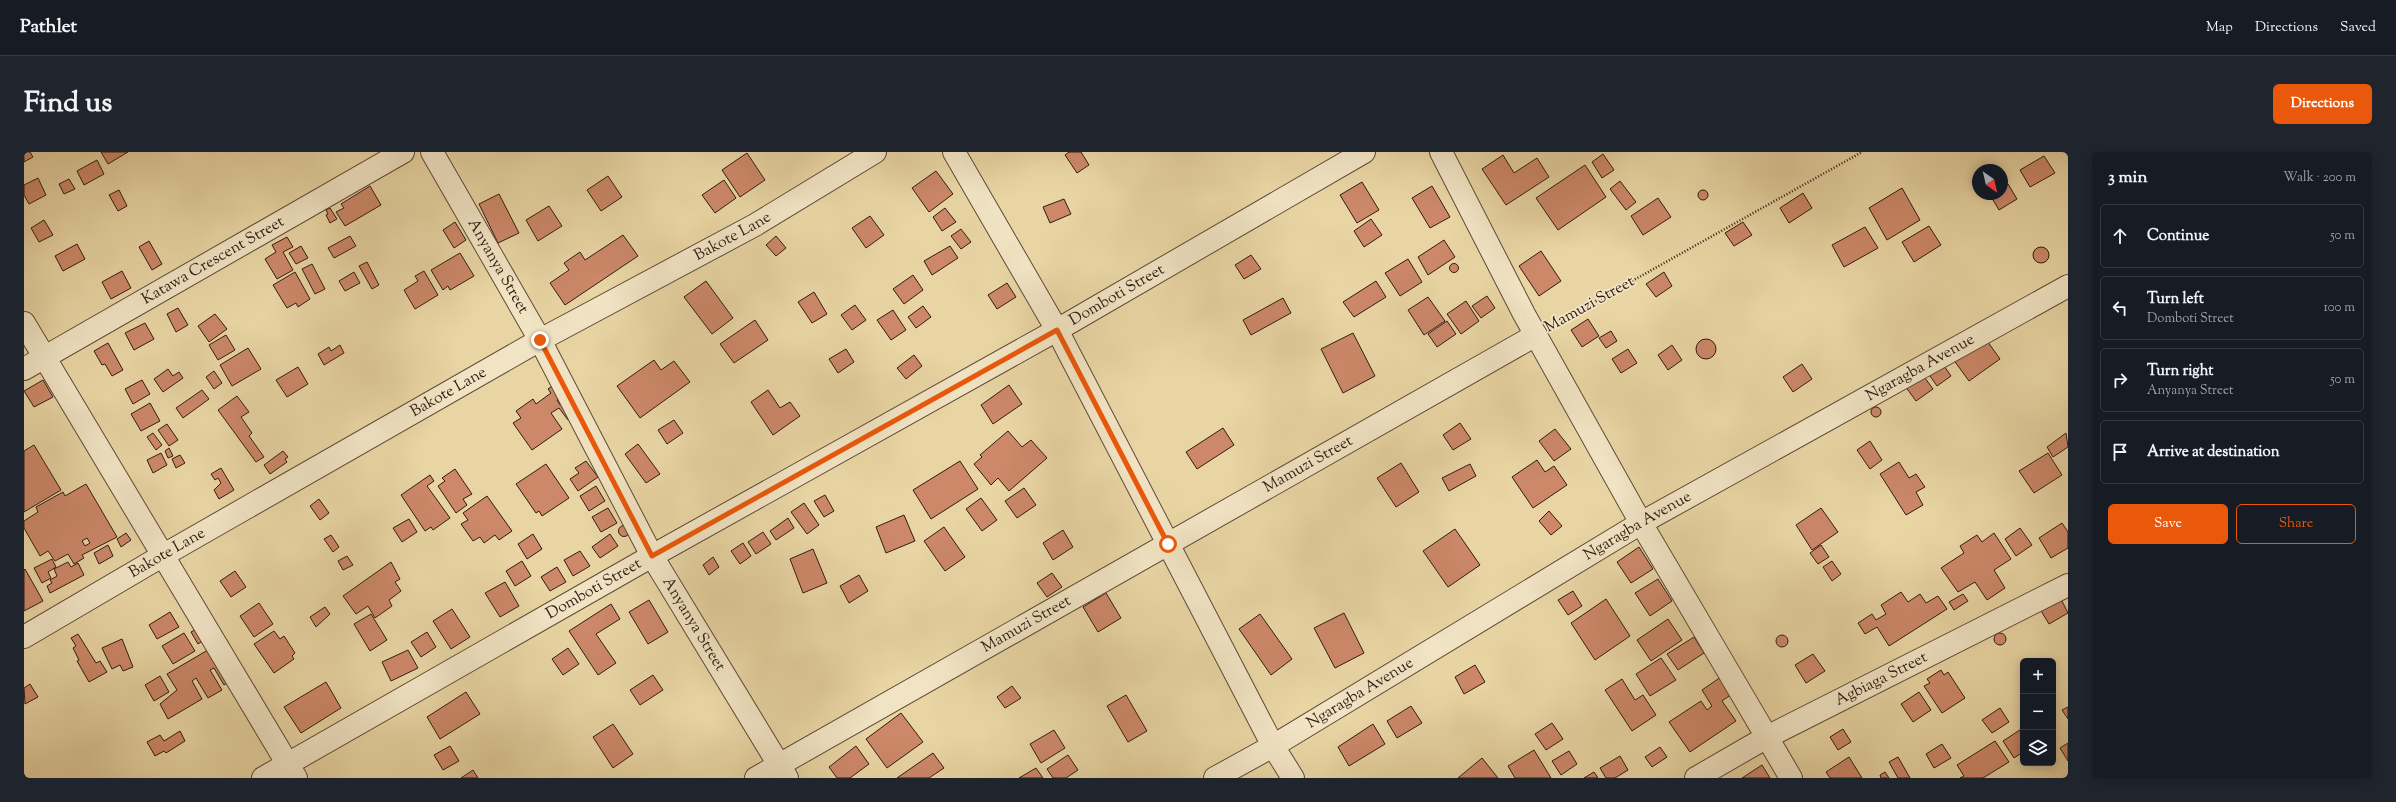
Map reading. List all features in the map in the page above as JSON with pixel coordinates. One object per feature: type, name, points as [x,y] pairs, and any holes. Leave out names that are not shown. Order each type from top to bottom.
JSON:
[{"type":"street","name":"Katawa Crescent Street","points":[[24,369],[403,152]]},
{"type":"street","name":"Anyanya Street","points":[[432,152],[540,340],[652,556],[783,771]]},
{"type":"street","name":"Bakote Lane","points":[[24,637],[162,556],[540,340],[755,225],[874,152]]},
{"type":"street","points":[[954,152],[1057,330],[1273,746],[1293,778]]},
{"type":"street","name":"Domboti Street","points":[[263,778],[291,771],[652,556],[1057,330],[1364,152]]},
{"type":"street","points":[[1441,152],[1536,335],[1641,523],[1791,778]]},
{"type":"street","name":"Ngaragba Avenue","points":[[1215,778],[1273,746],[1641,523],[2068,286]]},
{"type":"street","points":[[24,323],[291,771]]},
{"type":"street","name":"Mamuzi Street","points":[[756,778],[783,771],[1168,544],[1536,335]]},
{"type":"street","name":"Agbiaga Street","points":[[1696,778],[1767,736],[2068,585]]},
{"type":"path","name":"Mamuzi Street","points":[[1536,335],[1862,152]]},
{"type":"building","points":[[24,152],[30,152],[33,157],[24,162]]},
{"type":"building","points":[[101,152],[128,152],[108,164]]},
{"type":"building","points":[[1069,152],[1081,152],[1089,165],[1077,173],[1065,155]]},
{"type":"building","points":[[747,153],[765,180],[740,197],[722,170]]},
{"type":"building","points":[[1603,154],[1614,170],[1602,178],[1592,162]]},
{"type":"building","points":[[1503,155],[1514,173],[1537,158],[1549,177],[1506,205],[1482,169]]},
{"type":"building","points":[[2044,156],[2055,173],[2030,187],[2020,170]]},
{"type":"building","points":[[97,160],[104,174],[84,185],[77,171]]},
{"type":"building","points":[[1585,165],[1606,197],[1558,230],[1536,198]]},
{"type":"building","points":[[936,171],[953,194],[929,212],[912,188]]},
{"type":"building","points":[[608,176],[622,197],[601,211],[587,190]]},
{"type":"building","points":[[38,178],[46,195],[29,204],[24,195],[24,185]]},
{"type":"building","points":[[69,179],[75,189],[64,194],[59,184]]},
{"type":"building","points":[[724,180],[736,198],[715,213],[702,195]]},
{"type":"building","points":[[1620,181],[1636,202],[1626,210],[1610,189]]},
{"type":"building","points":[[1362,182],[1379,210],[1357,223],[1340,195]]},
{"type":"building","points":[[2008,184],[2017,199],[1999,210],[1993,200],[2008,200]]},
{"type":"building","points":[[370,186],[381,205],[345,226],[336,212],[344,208],[341,204]]},
{"type":"building","points":[[1432,186],[1450,217],[1430,228],[1412,198]]},
{"type":"building","points":[[1902,188],[1920,220],[1887,240],[1869,208]]},
{"type":"building","points":[[119,190],[127,206],[118,211],[109,195]]},
{"type":"building","points":[[1701,190],[1705,190],[1708,195],[1705,200],[1701,200],[1698,197],[1698,193]]},
{"type":"building","points":[[1803,193],[1812,208],[1789,223],[1780,208]]},
{"type":"building","points":[[499,194],[519,233],[498,243],[479,204]]},
{"type":"building","points":[[1658,198],[1671,217],[1643,235],[1631,216]]},
{"type":"building","points":[[1064,199],[1071,214],[1050,223],[1043,207]]},
{"type":"building","points":[[549,206],[562,226],[538,241],[526,220]]},
{"type":"building","points":[[330,208],[337,219],[330,223],[326,215],[328,214],[326,210]]},
{"type":"building","points":[[945,208],[956,222],[942,231],[933,217]]},
{"type":"building","points":[[870,216],[884,235],[866,248],[852,228]]},
{"type":"building","points":[[1371,219],[1382,235],[1364,247],[1354,231]]},
{"type":"building","points":[[44,220],[53,235],[39,242],[31,228]]},
{"type":"building","points":[[455,222],[466,240],[454,248],[443,230]]},
{"type":"building","points":[[1743,222],[1752,235],[1734,246],[1725,233]]},
{"type":"building","points":[[1929,226],[1941,245],[1914,262],[1902,242]]},
{"type":"building","points":[[1865,227],[1878,248],[1844,267],[1832,245]]},
{"type":"building","points":[[961,229],[971,242],[961,249],[951,236]]},
{"type":"building","points":[[623,235],[638,256],[565,305],[550,283],[569,270],[564,263],[580,252],[585,260]]},
{"type":"building","points":[[350,236],[356,246],[334,258],[328,248]]},
{"type":"building","points":[[776,236],[786,248],[776,256],[766,245]]},
{"type":"building","points":[[287,237],[293,247],[283,252],[293,270],[277,279],[265,259],[276,252],[272,245]]},
{"type":"building","points":[[1444,240],[1455,257],[1428,275],[1418,257]]},
{"type":"building","points":[[149,241],[162,264],[152,270],[139,247]]},
{"type":"building","points":[[77,244],[85,259],[63,271],[55,256]]},
{"type":"building","points":[[301,246],[308,258],[296,264],[289,253]]},
{"type":"building","points":[[950,246],[958,258],[932,275],[924,261]]},
{"type":"building","points":[[2041,247],[2047,249],[2049,255],[2047,261],[2041,263],[2035,261],[2033,255],[2035,249]]},
{"type":"building","points":[[1541,251],[1561,281],[1539,296],[1519,266]]},
{"type":"building","points":[[460,253],[474,276],[450,290],[448,286],[443,290],[431,270]]},
{"type":"building","points":[[1251,255],[1261,269],[1244,279],[1235,265]]},
{"type":"building","points":[[1408,259],[1422,282],[1400,296],[1385,273]]},
{"type":"building","points":[[367,262],[379,285],[372,289],[359,266]]},
{"type":"building","points":[[1454,263],[1459,268],[1454,273],[1449,268]]},
{"type":"building","points":[[312,264],[325,289],[315,294],[302,269]]},
{"type":"building","points":[[122,271],[131,288],[111,299],[102,282]]},
{"type":"building","points":[[424,271],[438,295],[415,309],[404,290],[418,281],[415,276]]},
{"type":"building","points":[[295,272],[310,299],[298,307],[296,303],[287,308],[273,285]]},
{"type":"building","points":[[354,272],[360,283],[345,291],[339,281]]},
{"type":"building","points":[[1664,272],[1672,286],[1656,297],[1646,284]]},
{"type":"building","points":[[913,275],[923,290],[904,304],[893,289]]},
{"type":"building","points":[[706,281],[733,318],[712,334],[684,297]]},
{"type":"building","points":[[1376,281],[1386,297],[1354,317],[1343,302]]},
{"type":"building","points":[[1007,283],[1016,297],[997,309],[988,295]]},
{"type":"building","points":[[814,292],[827,314],[812,323],[798,302]]},
{"type":"building","points":[[1487,296],[1495,308],[1481,318],[1472,306]]},
{"type":"building","points":[[1428,297],[1445,321],[1424,335],[1408,310]]},
{"type":"building","points":[[1283,298],[1291,313],[1251,335],[1243,320]]},
{"type":"building","points":[[1466,301],[1479,321],[1461,334],[1447,314]]},
{"type":"building","points":[[855,305],[866,320],[852,330],[841,315]]},
{"type":"building","points":[[923,306],[931,317],[916,328],[908,317]]},
{"type":"building","points":[[178,308],[188,325],[176,332],[167,314]]},
{"type":"building","points":[[893,310],[906,330],[891,340],[877,320]]},
{"type":"building","points":[[215,314],[227,329],[209,342],[198,326]]},
{"type":"building","points":[[1588,319],[1599,336],[1582,347],[1571,330]]},
{"type":"building","points":[[755,320],[768,340],[734,363],[720,344]]},
{"type":"building","points":[[1447,321],[1456,334],[1437,347],[1428,334]]},
{"type":"building","points":[[145,323],[154,339],[134,350],[125,333]]},
{"type":"building","points":[[1611,331],[1617,341],[1606,348],[1599,338]]},
{"type":"building","points":[[1353,333],[1375,376],[1343,393],[1321,349]]},
{"type":"building","points":[[226,335],[235,350],[218,360],[209,345]]},
{"type":"building","points":[[1985,338],[2000,359],[1969,381],[1953,359]]},
{"type":"building","points":[[1706,339],[1713,342],[1716,349],[1713,356],[1706,359],[1699,356],[1696,349],[1699,342]]},
{"type":"building","points":[[108,343],[123,370],[112,376],[105,364],[102,365],[94,351]]},
{"type":"building","points":[[340,345],[344,353],[324,365],[318,354],[329,347],[331,351]]},
{"type":"building","points":[[1672,345],[1682,360],[1668,370],[1658,355]]},
{"type":"building","points":[[248,348],[261,369],[232,386],[220,365]]},
{"type":"building","points":[[846,349],[854,362],[838,373],[829,359]]},
{"type":"building","points":[[1628,349],[1637,363],[1621,373],[1612,359]]},
{"type":"building","points":[[914,355],[922,366],[906,379],[897,368]]},
{"type":"building","points":[[654,360],[661,370],[674,361],[690,382],[640,418],[617,386]]},
{"type":"building","points":[[1942,363],[1951,376],[1937,386],[1928,373]]},
{"type":"building","points":[[1802,364],[1812,379],[1793,392],[1783,377]]},
{"type":"building","points":[[298,367],[308,384],[287,397],[276,380]]},
{"type":"building","points":[[168,369],[173,376],[179,372],[183,378],[163,392],[154,379]]},
{"type":"building","points":[[214,371],[222,383],[214,389],[206,377]]},
{"type":"building","points":[[1922,374],[1933,389],[1916,401],[1905,386]]},
{"type":"building","points":[[43,380],[53,397],[34,407],[24,391]]},
{"type":"building","points":[[142,380],[150,394],[133,404],[125,389]]},
{"type":"building","points":[[559,381],[580,411],[568,420],[559,408],[551,413],[562,429],[532,450],[513,423],[521,418],[516,411],[533,399],[536,404],[551,393],[548,389]],"holes":[[[561,397],[565,402],[560,405],[557,400]]]},
{"type":"building","points":[[1009,385],[1022,404],[993,424],[981,405]]},
{"type":"building","points":[[202,390],[209,399],[183,418],[176,408]]},
{"type":"building","points":[[768,390],[780,408],[790,402],[800,416],[773,435],[751,402]]},
{"type":"building","points":[[237,396],[249,412],[241,417],[252,433],[249,436],[264,457],[256,462],[218,410]]},
{"type":"building","points":[[150,403],[160,421],[141,431],[131,414]]},
{"type":"building","points":[[1876,407],[1881,412],[1876,417],[1871,412]]},
{"type":"building","points":[[674,420],[683,433],[667,444],[658,430]]},
{"type":"building","points":[[1460,423],[1471,439],[1453,450],[1443,435]]},
{"type":"building","points":[[167,424],[178,440],[169,446],[158,430]]},
{"type":"building","points":[[1223,428],[1234,445],[1197,469],[1186,452]]},
{"type":"building","points":[[1555,429],[1571,449],[1554,461],[1539,441]]},
{"type":"building","points":[[1008,431],[1022,447],[1031,440],[1047,458],[1009,491],[998,478],[991,485],[974,464],[982,457],[980,455]]},
{"type":"building","points":[[153,433],[162,445],[156,450],[147,437]]},
{"type":"building","points":[[2066,433],[2068,447],[2053,457],[2047,447]]},
{"type":"building","points":[[1870,441],[1882,460],[1870,469],[1857,450]]},
{"type":"building","points":[[638,444],[660,474],[646,483],[625,454]]},
{"type":"building","points":[[34,445],[61,490],[24,512],[24,451]]},
{"type":"building","points":[[169,448],[173,456],[168,458],[165,451]]},
{"type":"building","points":[[283,451],[288,457],[285,459],[287,462],[270,474],[264,465]]},
{"type":"building","points":[[161,453],[167,465],[153,473],[147,460]]},
{"type":"building","points":[[2048,453],[2062,475],[2034,493],[2019,471]]},
{"type":"building","points":[[180,455],[185,463],[176,468],[172,459]]},
{"type":"building","points":[[1537,460],[1545,472],[1554,466],[1567,485],[1533,508],[1512,477]]},
{"type":"building","points":[[586,461],[598,477],[578,491],[570,479],[579,473],[575,468]]},
{"type":"building","points":[[960,461],[978,489],[931,519],[913,490]]},
{"type":"building","points":[[1899,462],[1909,478],[1916,474],[1925,487],[1916,492],[1923,505],[1906,515],[1880,474]]},
{"type":"building","points":[[1401,463],[1419,492],[1396,507],[1377,478]]},
{"type":"building","points":[[546,464],[569,498],[542,516],[539,511],[536,513],[516,484]]},
{"type":"building","points":[[1470,464],[1476,476],[1449,491],[1442,478]]},
{"type":"building","points":[[221,468],[234,490],[219,499],[214,490],[221,483],[218,478],[215,480],[211,474]]},
{"type":"building","points":[[455,469],[472,494],[463,499],[467,505],[456,513],[438,486],[445,481],[442,478]]},
{"type":"building","points":[[430,475],[434,481],[427,486],[450,518],[433,530],[431,527],[425,531],[401,495]]},
{"type":"building","points":[[86,484],[117,537],[82,555],[84,558],[74,564],[68,554],[55,561],[48,551],[40,556],[24,528],[24,521],[38,512],[36,507],[63,492],[65,496]],"holes":[[[87,538],[90,543],[85,546],[82,541]]]},
{"type":"building","points":[[596,486],[605,501],[589,511],[580,496]]},
{"type":"building","points":[[1024,488],[1036,505],[1017,518],[1005,501]]},
{"type":"building","points":[[825,495],[834,511],[824,517],[814,501]]},
{"type":"building","points":[[487,496],[512,531],[499,540],[495,535],[484,543],[480,537],[473,541],[461,524],[468,520],[463,513]]},
{"type":"building","points":[[981,498],[997,520],[982,531],[966,509]]},
{"type":"building","points":[[319,499],[329,513],[320,520],[310,506]]},
{"type":"building","points":[[804,503],[819,525],[807,534],[791,512]]},
{"type":"building","points":[[608,508],[617,523],[601,532],[592,517]]},
{"type":"building","points":[[1821,508],[1838,532],[1812,550],[1796,525]]},
{"type":"building","points":[[1549,511],[1562,526],[1551,535],[1539,521]]},
{"type":"building","points":[[904,515],[915,541],[886,553],[876,527]]},
{"type":"building","points":[[788,518],[794,528],[776,540],[770,531]]},
{"type":"building","points":[[409,519],[417,532],[402,542],[393,528]]},
{"type":"building","points":[[2062,523],[2068,532],[2068,548],[2051,558],[2039,538]]},
{"type":"building","points":[[622,526],[626,526],[628,527],[628,535],[622,536],[619,533],[619,529]]},
{"type":"building","points":[[944,527],[965,557],[945,571],[924,541]]},
{"type":"building","points":[[2020,528],[2032,545],[2016,556],[2005,539]]},
{"type":"building","points":[[1455,529],[1480,565],[1448,587],[1423,551]]},
{"type":"building","points":[[1063,530],[1073,547],[1053,560],[1043,543]]},
{"type":"building","points":[[763,532],[771,544],[756,554],[748,542]]},
{"type":"building","points":[[126,533],[131,540],[121,547],[117,539]]},
{"type":"building","points":[[1994,533],[2011,559],[1994,570],[2005,588],[1987,600],[1975,582],[1958,592],[1941,568],[1964,553],[1960,546],[1977,535],[1982,542]]},
{"type":"building","points":[[533,534],[542,549],[527,559],[518,544]]},
{"type":"building","points":[[610,534],[618,546],[600,558],[592,547]]},
{"type":"building","points":[[331,535],[339,547],[333,552],[324,539]]},
{"type":"building","points":[[743,543],[751,556],[740,564],[731,551]]},
{"type":"building","points":[[108,545],[113,556],[99,564],[94,553]]},
{"type":"building","points":[[1821,545],[1829,557],[1818,564],[1810,553]]},
{"type":"building","points":[[1639,547],[1653,569],[1631,583],[1617,562]]},
{"type":"building","points":[[813,549],[827,583],[803,593],[790,559]]},
{"type":"building","points":[[580,551],[590,566],[573,576],[564,560]]},
{"type":"building","points":[[347,556],[353,565],[343,570],[338,561]]},
{"type":"building","points":[[713,557],[719,567],[709,575],[703,565]]},
{"type":"building","points":[[52,559],[56,567],[48,572],[51,578],[42,583],[34,568]]},
{"type":"building","points":[[522,561],[531,576],[515,586],[506,571]]},
{"type":"building","points":[[1832,561],[1841,574],[1832,581],[1823,567]]},
{"type":"building","points":[[68,562],[71,567],[78,563],[84,575],[50,593],[47,586],[52,583],[50,580],[57,576],[54,569]]},
{"type":"building","points":[[391,562],[400,579],[395,582],[401,591],[389,600],[392,606],[375,618],[368,606],[356,614],[343,596]]},
{"type":"building","points":[[557,567],[566,582],[550,591],[541,577]]},
{"type":"building","points":[[25,569],[43,601],[24,611],[24,570]]},
{"type":"building","points":[[235,571],[246,587],[231,597],[220,581]]},
{"type":"building","points":[[1052,573],[1062,587],[1047,597],[1037,583]]},
{"type":"building","points":[[859,575],[868,591],[849,603],[840,586]]},
{"type":"building","points":[[1658,579],[1672,601],[1650,616],[1635,593]]},
{"type":"building","points":[[505,582],[519,606],[500,617],[485,593]]},
{"type":"building","points":[[1573,591],[1582,606],[1568,615],[1558,600]]},
{"type":"building","points":[[1901,592],[1908,602],[1920,594],[1926,603],[1938,596],[1947,609],[1889,646],[1877,627],[1865,634],[1858,623],[1872,614],[1876,620],[1886,614],[1881,605]]},
{"type":"building","points":[[1106,593],[1121,618],[1098,632],[1083,607]]},
{"type":"building","points":[[1963,594],[1968,601],[1954,610],[1949,602]]},
{"type":"building","points":[[2060,597],[2068,613],[2049,624],[2040,609]]},
{"type":"building","points":[[1606,599],[1630,636],[1595,660],[1571,623]]},
{"type":"building","points":[[649,600],[668,632],[648,644],[629,612]]},
{"type":"building","points":[[259,603],[273,624],[254,637],[240,616]]},
{"type":"building","points":[[611,604],[620,619],[596,634],[616,663],[598,675],[569,631]]},
{"type":"building","points":[[325,607],[330,614],[316,627],[310,617]]},
{"type":"building","points":[[452,609],[470,637],[451,649],[433,621]]},
{"type":"building","points":[[170,612],[179,627],[157,639],[149,625]]},
{"type":"building","points":[[1344,613],[1364,653],[1335,668],[1314,628]]},
{"type":"building","points":[[371,614],[387,640],[370,651],[354,624]]},
{"type":"building","points":[[1260,614],[1292,659],[1271,675],[1239,629]]},
{"type":"building","points":[[1668,619],[1682,640],[1651,661],[1637,640]]},
{"type":"building","points":[[200,627],[207,638],[198,644],[191,632]]},
{"type":"building","points":[[274,631],[280,639],[284,636],[295,653],[292,656],[294,659],[274,673],[254,644]]},
{"type":"building","points":[[427,632],[436,647],[421,657],[411,642]]},
{"type":"building","points":[[184,633],[195,651],[173,664],[162,646]]},
{"type":"building","points":[[1998,633],[2002,633],[2006,639],[2002,645],[1998,645],[1994,641],[1994,637]]},
{"type":"building","points":[[78,634],[96,663],[100,661],[107,672],[89,682],[77,661],[79,660],[73,648],[76,646],[71,638]]},
{"type":"building","points":[[1780,635],[1784,635],[1788,641],[1784,647],[1780,647],[1776,643],[1776,639]]},
{"type":"building","points":[[1694,637],[1704,653],[1678,670],[1667,654]]},
{"type":"building","points":[[122,639],[133,667],[123,671],[120,665],[112,669],[102,648]]},
{"type":"building","points":[[213,647],[232,680],[224,685],[214,668],[210,670],[222,690],[208,698],[196,678],[192,681],[202,699],[168,719],[160,704],[177,690],[167,674]]},
{"type":"building","points":[[568,648],[579,664],[563,675],[552,659]]},
{"type":"building","points":[[408,650],[418,668],[391,681],[382,662]]},
{"type":"building","points":[[1813,654],[1825,671],[1806,683],[1795,665]]},
{"type":"building","points":[[1661,658],[1676,680],[1650,696],[1636,674]]},
{"type":"building","points":[[1475,665],[1485,682],[1464,694],[1455,677]]},
{"type":"building","points":[[1941,670],[1944,675],[1948,672],[1965,698],[1942,713],[1924,686],[1930,683],[1927,679]]},
{"type":"building","points":[[653,675],[663,690],[640,705],[630,690]]},
{"type":"building","points":[[160,676],[169,692],[154,701],[145,685]]},
{"type":"building","points":[[1721,677],[1732,694],[1722,701],[1736,721],[1690,752],[1669,722],[1701,701],[1707,710],[1712,706],[1702,690]]},
{"type":"building","points":[[1622,679],[1635,700],[1643,695],[1656,715],[1632,731],[1605,690]]},
{"type":"building","points":[[326,682],[341,708],[301,733],[284,707]]},
{"type":"building","points":[[30,684],[38,697],[25,704],[24,688]]},
{"type":"building","points":[[1012,686],[1021,698],[1005,708],[997,697]]},
{"type":"building","points":[[466,692],[480,714],[440,739],[427,717]]},
{"type":"building","points":[[1919,692],[1931,710],[1913,722],[1901,704]]},
{"type":"building","points":[[1126,695],[1147,731],[1128,742],[1107,706]]},
{"type":"building","points":[[1411,706],[1422,723],[1397,738],[1387,721]]},
{"type":"building","points":[[2068,707],[2068,719],[2062,710]]},
{"type":"building","points":[[2000,708],[2009,722],[1992,733],[1982,720]]},
{"type":"building","points":[[901,713],[923,742],[887,768],[866,739]]},
{"type":"building","points":[[1552,723],[1563,739],[1546,750],[1535,734]]},
{"type":"building","points":[[613,724],[633,754],[613,768],[593,737]]},
{"type":"building","points":[[1373,724],[1385,744],[1349,766],[1338,747]]},
{"type":"building","points":[[1843,729],[1851,742],[1838,750],[1830,737]]},
{"type":"building","points":[[1054,730],[1065,748],[1041,763],[1030,744]]},
{"type":"building","points":[[2020,730],[2020,754],[2014,758],[2003,741]]},
{"type":"building","points":[[180,731],[185,741],[166,753],[164,751],[155,756],[147,742],[160,735],[164,741]]},
{"type":"building","points":[[1995,741],[2009,762],[1983,778],[1960,778],[1964,776],[1957,765]]},
{"type":"building","points":[[2068,743],[2068,761],[2060,748]]},
{"type":"building","points":[[1942,744],[1951,758],[1934,768],[1926,754]]},
{"type":"building","points":[[450,746],[459,761],[443,770],[434,755]]},
{"type":"building","points":[[856,746],[869,764],[850,778],[837,778],[829,767]]},
{"type":"building","points":[[1660,747],[1667,757],[1652,767],[1645,757]]},
{"type":"building","points":[[1534,750],[1551,778],[1515,778],[1508,766]]},
{"type":"building","points":[[1569,751],[1577,764],[1561,775],[1552,761]]},
{"type":"building","points":[[933,753],[944,768],[929,778],[897,778]]},
{"type":"building","points":[[1068,755],[1078,770],[1066,778],[1053,778],[1047,769]]},
{"type":"building","points":[[1620,756],[1628,770],[1615,778],[1606,778],[1600,768]]},
{"type":"building","points":[[1849,757],[1862,778],[1830,778],[1826,772]]},
{"type":"building","points":[[1898,757],[1910,778],[1898,778],[1889,762]]},
{"type":"building","points":[[1482,758],[1498,778],[1458,778]]},
{"type":"building","points":[[1762,765],[1770,778],[1742,778]]},
{"type":"building","points":[[1036,768],[1043,778],[1019,778]]},
{"type":"building","points":[[473,770],[478,778],[461,778]]},
{"type":"building","points":[[1594,772],[1598,778],[1584,778]]},
{"type":"building","points":[[1885,772],[1889,778],[1881,778],[1880,775]]},
{"type":"route","points":[[540,340],[652,556],[1057,330],[1168,544]]}]
